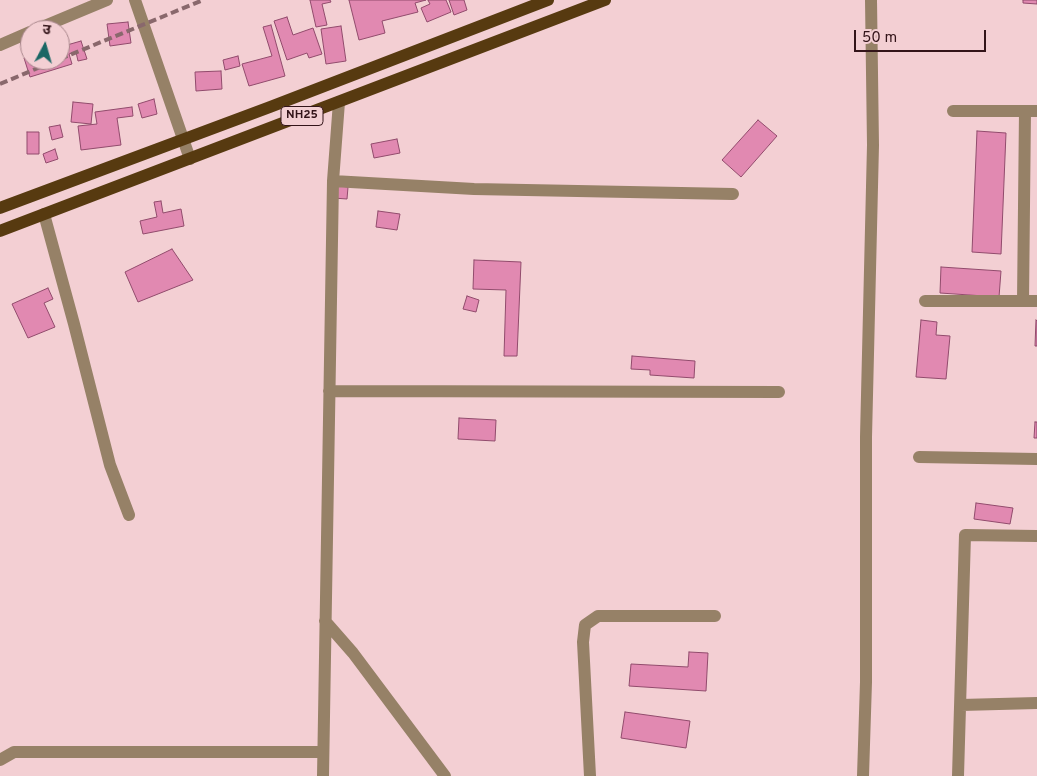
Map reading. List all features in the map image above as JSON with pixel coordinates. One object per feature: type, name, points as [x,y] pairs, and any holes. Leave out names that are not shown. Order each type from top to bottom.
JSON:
[{"type":"main road","name":"NH25","points":[[0,208],[270,108],[548,0]]},
{"type":"main road","name":"NH25","points":[[0,232],[605,0]]},
{"type":"street","points":[[60,20],[107,0]]},
{"type":"street","points":[[135,0],[190,159]]},
{"type":"street","points":[[863,776],[866,682],[866,437],[873,145],[871,0]]},
{"type":"street","points":[[0,45],[20,36]]},
{"type":"street","points":[[322,776],[332,181],[339,102]]},
{"type":"street","points":[[953,111],[1031,111],[1023,301]]},
{"type":"street","points":[[332,181],[474,189],[733,194]]},
{"type":"street","points":[[44,214],[110,465],[129,516]]},
{"type":"street","points":[[925,301],[1037,301]]},
{"type":"street","points":[[329,391],[779,392]]},
{"type":"street","points":[[919,457],[1037,458]]},
{"type":"street","points":[[958,776],[965,535],[1037,536]]},
{"type":"street","points":[[590,776],[583,642],[585,625],[598,616],[715,616]]},
{"type":"street","points":[[325,622],[353,653],[445,776]]},
{"type":"street","points":[[961,704],[1037,703]]},
{"type":"street","points":[[0,760],[14,752],[323,752]]},
{"type":"building","points":[[310,0],[330,0],[331,2],[322,4],[327,25],[316,27]]},
{"type":"building","points":[[349,0],[426,0],[415,3],[418,12],[382,21],[385,33],[359,40]]},
{"type":"building","points":[[428,0],[446,0],[451,12],[427,22],[421,8],[430,4]]},
{"type":"building","points":[[449,0],[464,0],[467,10],[454,15]]},
{"type":"building","points":[[1023,0],[1037,0],[1037,4],[1023,3]]},
{"type":"building","points":[[287,17],[293,35],[313,28],[322,54],[309,58],[307,53],[287,60],[274,21]]},
{"type":"building","points":[[128,22],[131,43],[110,46],[107,24]]},
{"type":"building","points":[[271,25],[285,76],[249,86],[242,64],[272,56],[263,27]]},
{"type":"building","points":[[341,26],[346,61],[326,64],[321,29]]},
{"type":"building","points":[[81,41],[87,59],[78,61],[76,52],[70,54],[70,44]]},
{"type":"building","points":[[238,56],[240,66],[225,70],[223,60]]},
{"type":"building","points":[[28,70],[53,70],[30,77]]},
{"type":"building","points":[[221,71],[222,89],[196,91],[195,72]]},
{"type":"building","points":[[154,99],[157,114],[142,118],[138,104]]},
{"type":"building","points":[[73,102],[93,104],[91,124],[71,122]]},
{"type":"building","points":[[132,107],[133,116],[117,118],[121,145],[81,150],[78,126],[97,124],[95,112]]},
{"type":"building","points":[[758,120],[777,136],[741,177],[722,160]]},
{"type":"building","points":[[60,125],[63,137],[52,140],[49,127]]},
{"type":"building","points":[[977,131],[1006,133],[1001,254],[972,252]]},
{"type":"building","points":[[27,132],[39,132],[39,154],[27,154]]},
{"type":"building","points":[[397,139],[400,153],[374,158],[371,144]]},
{"type":"building","points":[[55,149],[58,159],[46,163],[43,154]]},
{"type":"building","points":[[333,185],[348,187],[347,199],[333,198]]},
{"type":"building","points":[[161,201],[163,213],[181,209],[184,226],[143,234],[140,221],[157,217],[154,202]]},
{"type":"building","points":[[378,211],[400,214],[397,230],[376,227]]},
{"type":"building","points":[[172,249],[193,280],[138,302],[125,272]]},
{"type":"building","points":[[474,260],[521,262],[517,356],[504,356],[506,290],[473,289]]},
{"type":"building","points":[[941,267],[1001,271],[999,297],[940,293]]},
{"type":"building","points":[[48,288],[53,299],[44,303],[55,327],[28,338],[12,304]]},
{"type":"building","points":[[467,296],[479,300],[476,312],[463,309]]},
{"type":"building","points":[[921,320],[937,322],[936,335],[950,336],[946,379],[916,377]]},
{"type":"building","points":[[1036,320],[1037,346],[1035,346]]},
{"type":"building","points":[[632,356],[695,361],[694,378],[650,375],[650,370],[631,369]]},
{"type":"building","points":[[459,418],[496,420],[495,441],[458,439]]},
{"type":"building","points":[[1035,422],[1037,422],[1037,438],[1034,438]]},
{"type":"building","points":[[976,503],[1013,508],[1010,524],[974,519]]},
{"type":"building","points":[[689,652],[708,653],[706,691],[629,686],[631,664],[688,667]]},
{"type":"building","points":[[625,712],[690,721],[686,748],[621,738]]},
{"type":"railway","points":[[70,55],[203,0]]},
{"type":"railway","points":[[0,84],[33,70]]}]
